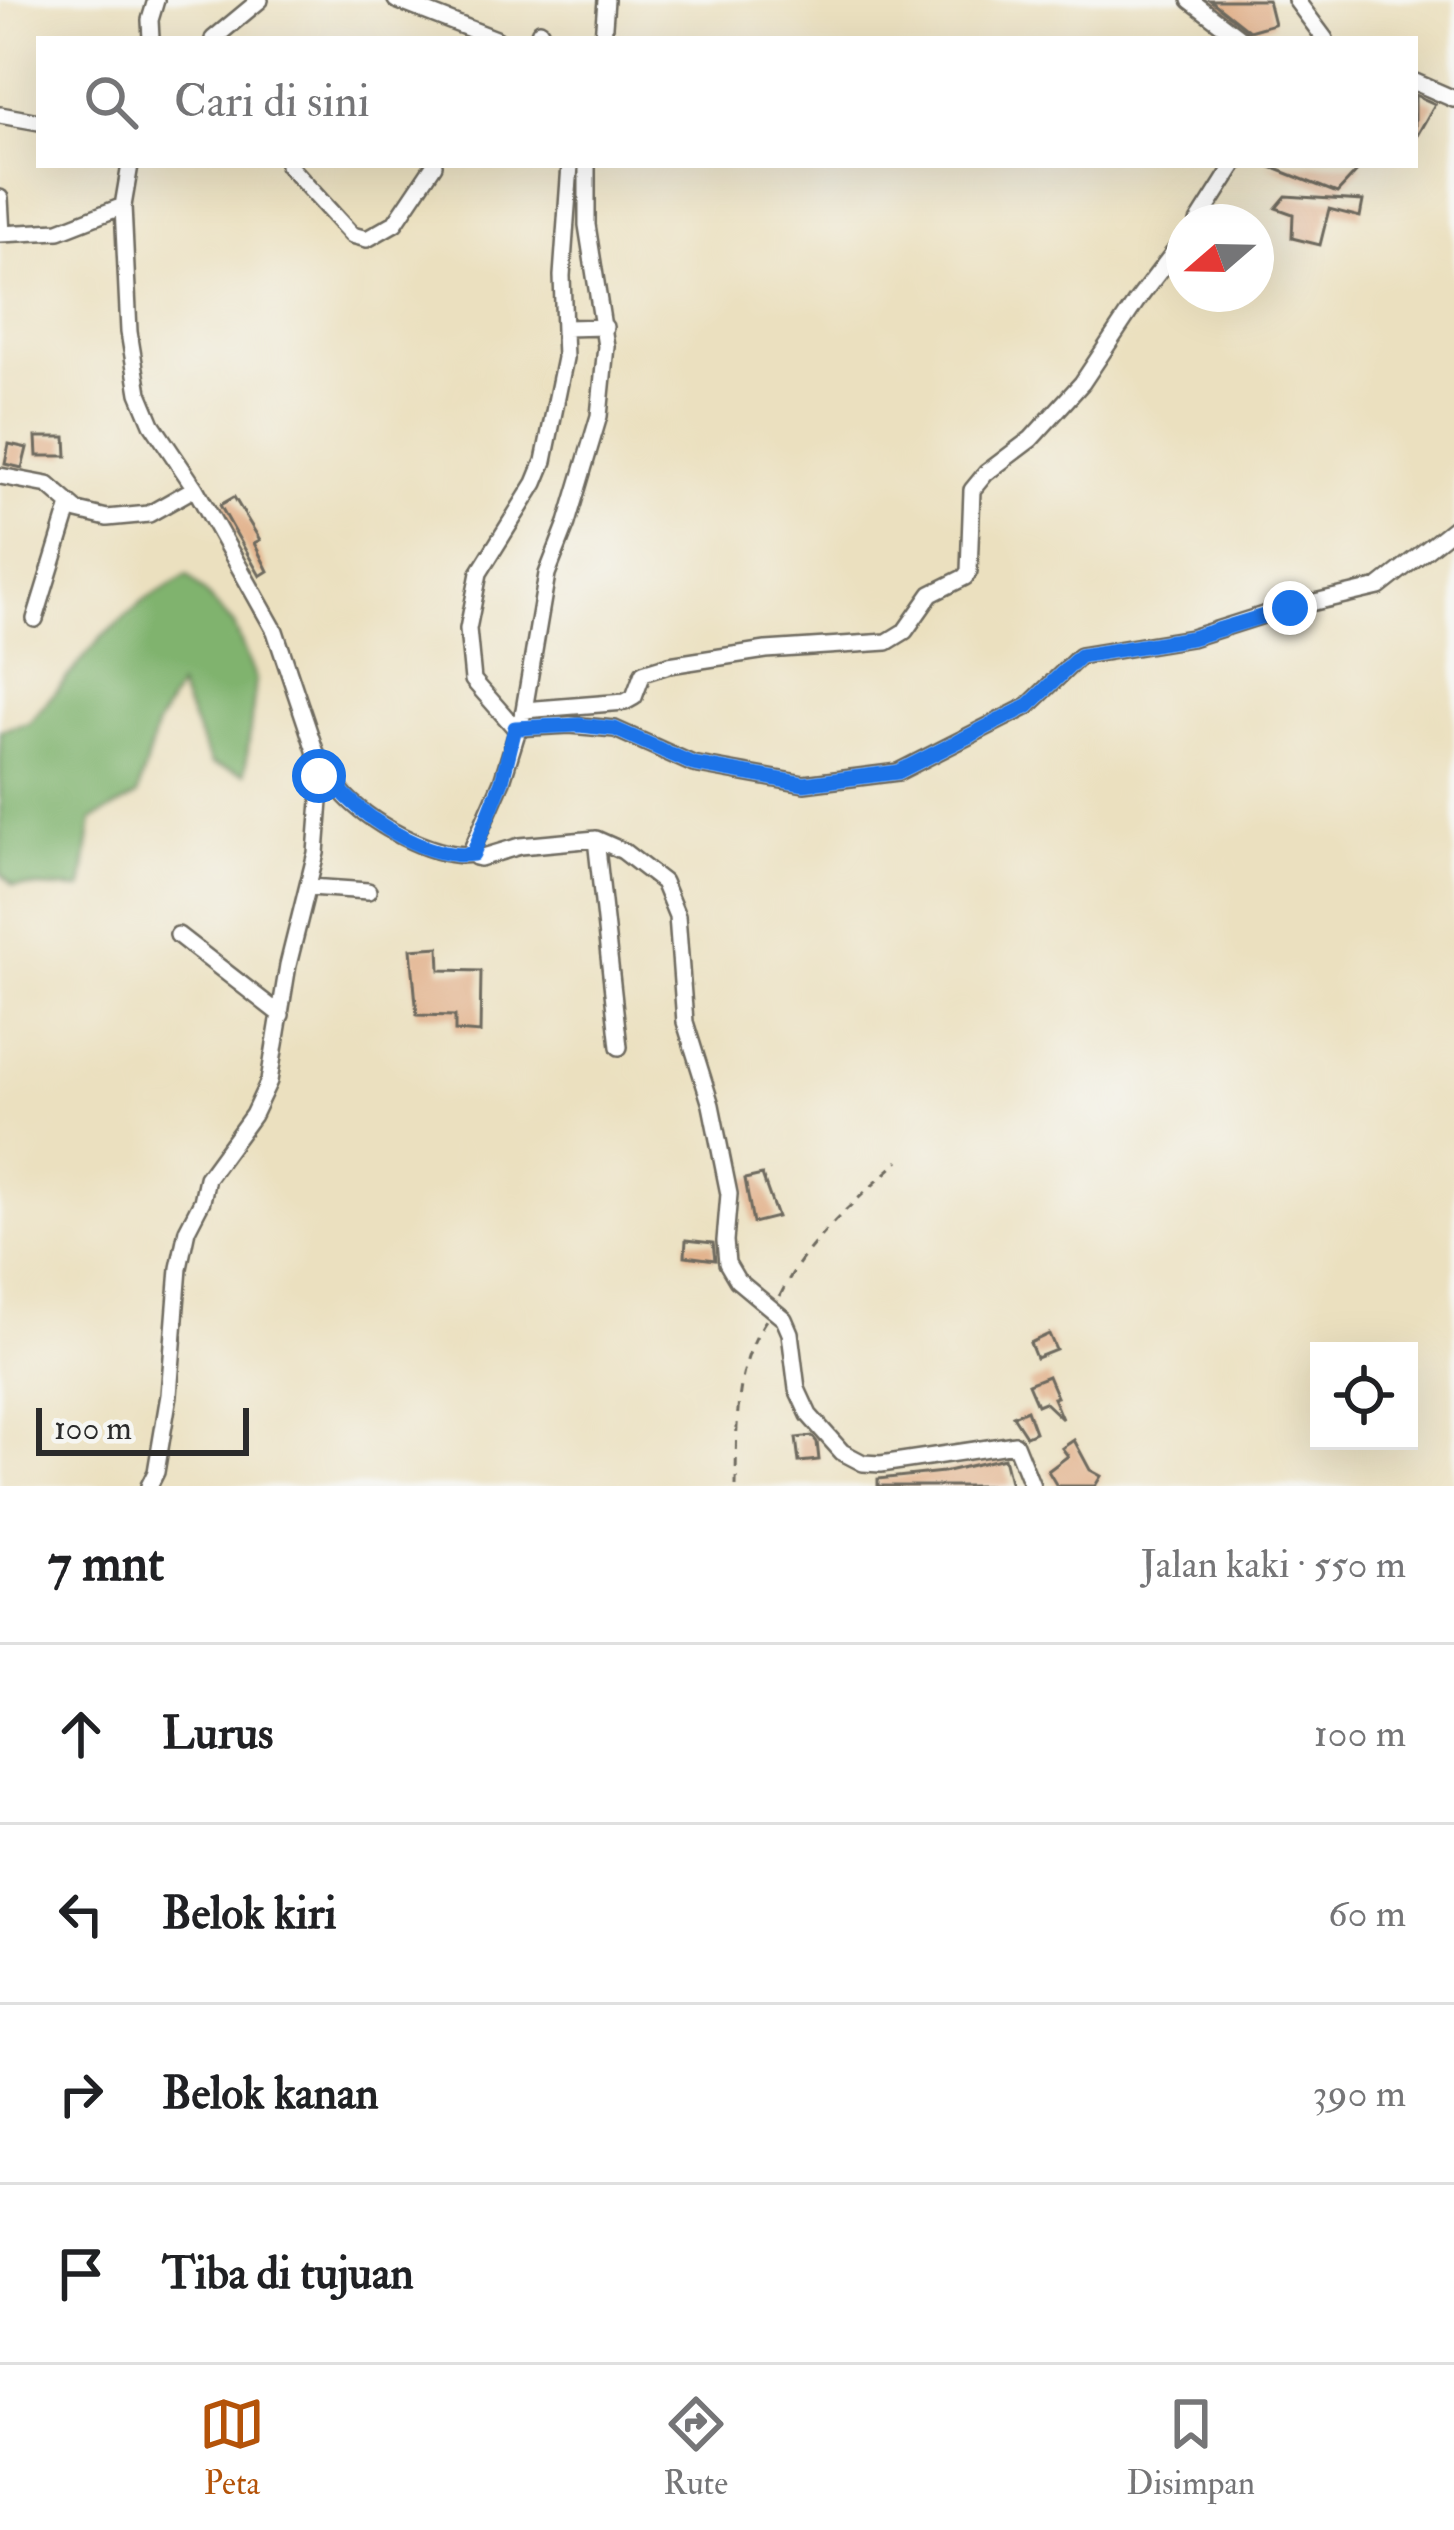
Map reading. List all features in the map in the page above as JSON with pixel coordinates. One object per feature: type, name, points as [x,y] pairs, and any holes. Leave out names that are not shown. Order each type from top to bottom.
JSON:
[{"type":"street","points":[[151,36],[156,0]]},
{"type":"street","points":[[217,36],[260,0]]},
{"type":"street","points":[[396,0],[488,36]]},
{"type":"street","points":[[603,36],[606,0]]},
{"type":"street","points":[[1190,0],[1237,36]]},
{"type":"street","points":[[1296,0],[1323,36]]},
{"type":"street","points":[[1418,83],[1454,99]]},
{"type":"street","points":[[0,115],[36,121]]},
{"type":"street","points":[[129,168],[123,206],[129,332],[139,393],[152,424],[195,488],[275,631],[318,760],[320,826],[310,887],[288,965],[277,1048],[262,1100],[208,1178],[187,1230],[179,1268],[167,1409],[149,1486]]},
{"type":"street","points":[[291,168],[352,235],[367,239],[395,223],[432,168]]},
{"type":"street","points":[[515,728],[473,680],[468,629],[479,573],[544,461],[565,358],[562,277],[570,168]]},
{"type":"street","points":[[473,854],[524,710],[547,574],[599,416],[605,327],[587,225],[587,168]]},
{"type":"street","points":[[1209,204],[1232,168]]},
{"type":"street","points":[[0,198],[1,234],[62,230],[123,206]]},
{"type":"street","points":[[524,710],[625,702],[634,697],[643,674],[669,665],[766,650],[870,646],[898,638],[931,594],[969,571],[972,490],[1030,439],[1082,383],[1166,263]]},
{"type":"street","points":[[565,328],[605,327]]},
{"type":"street","points":[[0,476],[48,485],[70,505],[94,517],[133,518],[176,502],[195,488]]},
{"type":"street","points":[[35,619],[70,505]]},
{"type":"street","points":[[515,728],[579,725],[615,729],[693,764],[804,784],[898,772],[1028,706],[1080,656],[1191,638],[1276,611],[1379,587],[1454,528]]},
{"type":"street","points":[[318,760],[342,793],[371,820],[421,844],[480,858],[520,846],[596,839],[623,851],[663,882],[674,903],[685,1022],[711,1105],[729,1194],[724,1241],[727,1263],[737,1280],[784,1319],[803,1404],[842,1452],[863,1462],[881,1464],[1015,1444],[1032,1486]]},
{"type":"street","points":[[596,839],[619,1048]]},
{"type":"street","points":[[310,887],[368,891]]},
{"type":"street","points":[[178,935],[281,1015]]},
{"type":"path","points":[[736,1486],[737,1401],[755,1336],[792,1270],[899,1161]]},
{"type":"green space","points":[[188,575],[234,625],[256,680],[245,773],[211,764],[178,687],[156,727],[137,796],[92,820],[82,889],[13,886],[0,872],[0,730],[29,723],[101,638],[142,602]]},
{"type":"building","points":[[1210,0],[1268,0],[1274,24],[1249,31]]},
{"type":"building","points":[[1418,96],[1435,104],[1418,134]]},
{"type":"building","points":[[1274,168],[1360,168],[1337,193]]},
{"type":"building","points":[[1286,196],[1363,201],[1360,217],[1329,209],[1320,245],[1292,238],[1293,214],[1276,208]]},
{"type":"building","points":[[36,437],[66,437],[67,456],[37,456]]},
{"type":"building","points":[[9,444],[27,448],[22,468],[5,464]]},
{"type":"building","points":[[234,497],[260,540],[254,543],[268,571],[260,576],[220,505]]},
{"type":"building","points":[[439,947],[440,970],[481,971],[480,1033],[455,1031],[455,1016],[417,1015],[411,949]]},
{"type":"building","points":[[762,1175],[777,1217],[753,1223],[745,1179]]},
{"type":"building","points":[[686,1240],[713,1243],[715,1260],[685,1256]]},
{"type":"building","points":[[1049,1334],[1056,1350],[1036,1358],[1030,1343]]},
{"type":"building","points":[[1048,1376],[1062,1419],[1044,1402],[1037,1405],[1028,1384]]},
{"type":"building","points":[[1027,1410],[1035,1432],[1026,1436],[1013,1416]]},
{"type":"building","points":[[812,1436],[819,1460],[799,1462],[796,1438]]},
{"type":"building","points":[[1074,1440],[1090,1470],[1101,1476],[1095,1486],[1057,1486],[1048,1471],[1068,1456],[1062,1448]]},
{"type":"building","points":[[1004,1458],[1011,1486],[878,1486],[878,1479],[943,1472]]},
{"type":"route","points":[[319,776],[318,760],[342,793],[371,820],[421,844],[453,854],[473,854],[502,781],[515,728],[579,725],[621,730],[693,764],[821,784],[913,768],[1028,706],[1074,658],[1191,638],[1290,608]]}]
